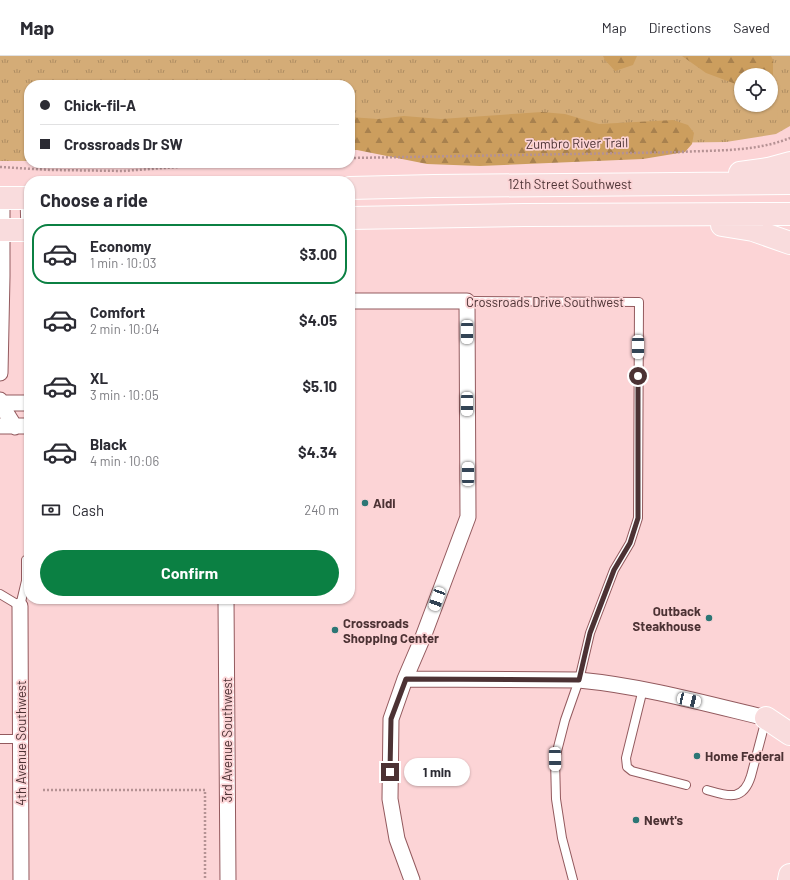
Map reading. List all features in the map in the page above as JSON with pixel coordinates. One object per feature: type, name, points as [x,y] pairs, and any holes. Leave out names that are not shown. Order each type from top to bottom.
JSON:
[{"type":"main road","points":[[643,184],[749,172],[790,163]]},
{"type":"main road","name":"12th Street Southwest","points":[[355,188],[790,183]]},
{"type":"main road","points":[[1,198],[24,198]]},
{"type":"main road","points":[[646,214],[753,230],[790,243]]},
{"type":"main road","points":[[355,218],[503,215],[790,214]]},
{"type":"main road","points":[[1,230],[24,230]]},
{"type":"main road","points":[[766,718],[790,715]]},
{"type":"main road","points":[[766,718],[790,734]]},
{"type":"main road","points":[[789,880],[790,876]]},
{"type":"street","points":[[0,373],[1,198]]},
{"type":"street","name":"Crossroads Drive Southwest","points":[[355,301],[466,301]]},
{"type":"street","points":[[412,880],[397,839],[390,799],[391,719],[468,517],[466,301]]},
{"type":"street","points":[[0,400],[0,403],[15,426],[24,412]]},
{"type":"street","points":[[0,403],[24,404]]},
{"type":"street","name":"3rd Avenue Southwest","points":[[226,604],[228,880]]},
{"type":"street","name":"4th Avenue Southwest","points":[[20,606],[21,880]]},
{"type":"street","points":[[406,679],[579,680],[606,682],[643,689],[766,718]]},
{"type":"lane","name":"Crossroads Drive Southwest","points":[[466,301],[638,302],[638,518],[630,543],[614,570],[590,633],[579,680]]},
{"type":"lane","points":[[0,594],[20,606],[24,589]]},
{"type":"lane","points":[[573,880],[562,838],[556,799],[555,759],[565,720],[579,680]]},
{"type":"lane","points":[[643,689],[626,758],[626,767],[686,785]]},
{"type":"lane","points":[[706,790],[734,796],[745,790],[750,780],[766,718]]},
{"type":"lane","points":[[0,739],[20,739]]},
{"type":"path","name":"Zumbro River Trail","points":[[355,158],[685,152],[679,152],[739,149],[774,143],[790,138]]},
{"type":"path","points":[[0,167],[51,170],[123,171],[164,168]]},
{"type":"path","points":[[43,790],[204,790],[205,880]]},
{"type":"green space","points":[[0,56],[790,56],[790,126],[776,134],[726,142],[488,145],[355,149],[355,80],[24,80],[24,161],[0,161]]},
{"type":"green space","points":[[603,56],[637,56],[633,65],[615,71]]},
{"type":"green space","points":[[682,56],[771,56],[773,60],[773,68],[734,68],[734,83],[706,73]]},
{"type":"green space","points":[[542,112],[565,114],[599,124],[673,120],[688,125],[694,133],[692,144],[685,152],[643,159],[480,166],[427,164],[355,150],[355,117],[378,119],[404,116],[441,119]]},
{"type":"green space","points":[[756,112],[777,112],[777,120],[755,120]]},
{"type":"place","name":"Aldi","points":[[365,503]]},
{"type":"place","name":"Outback Steakhouse","points":[[709,618]]},
{"type":"place","name":"Crossroads Shopping Center","points":[[335,630]]},
{"type":"place","name":"Home Federal","points":[[697,756]]},
{"type":"place","name":"Newt's","points":[[636,820]]},
{"type":"route","points":[[390,772],[391,719],[406,679],[579,680],[590,633],[614,570],[630,543],[638,518],[638,376]]}]
